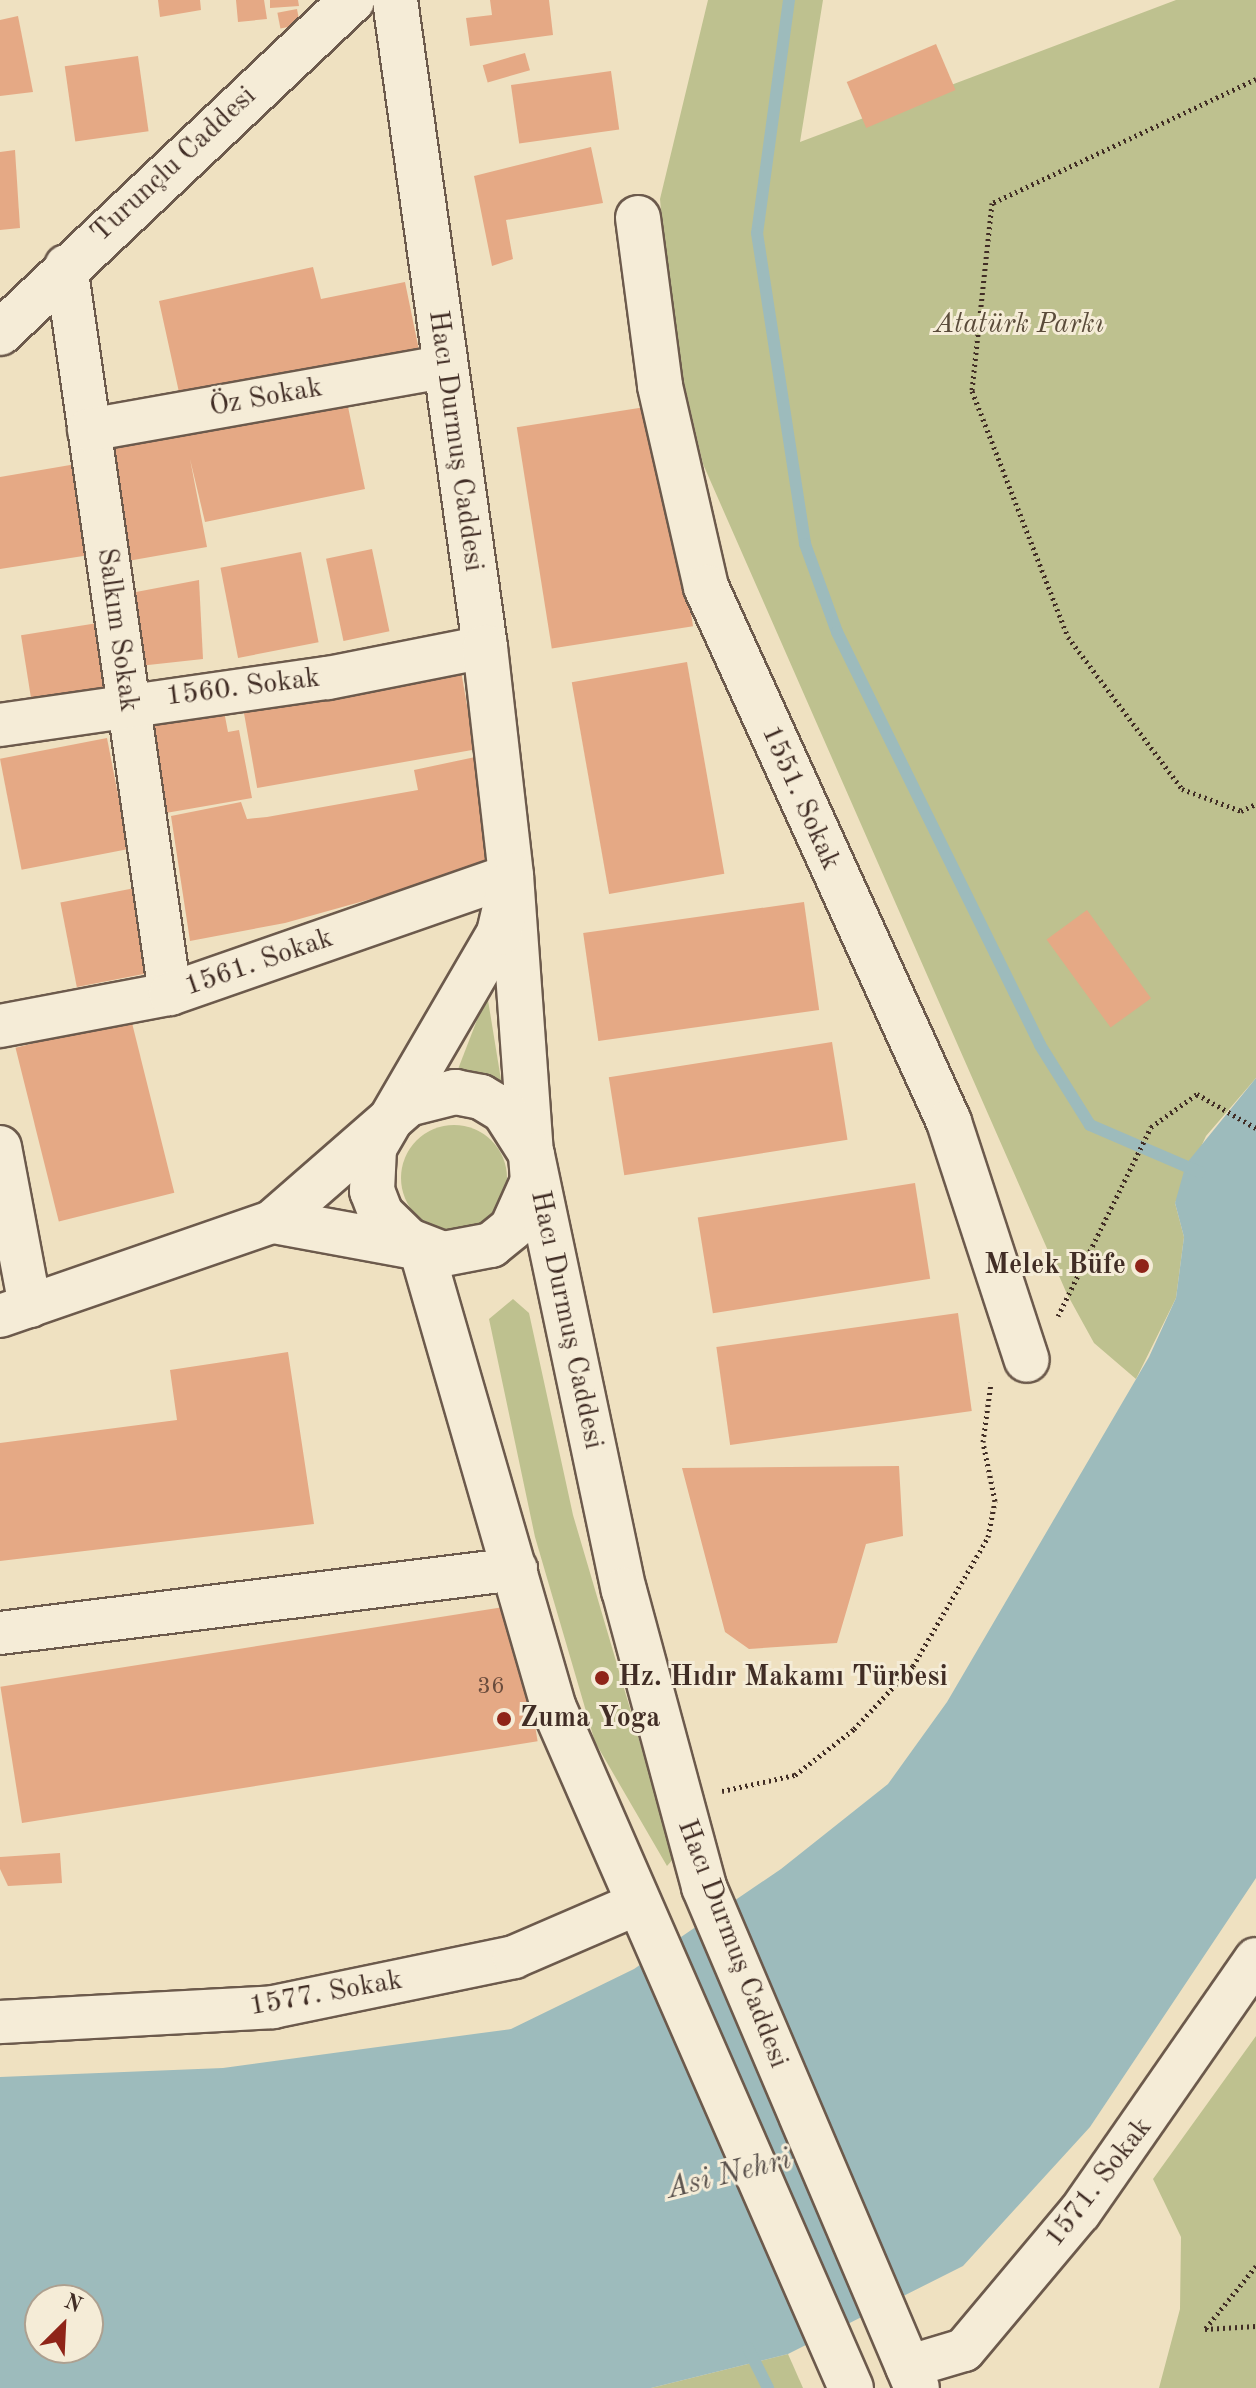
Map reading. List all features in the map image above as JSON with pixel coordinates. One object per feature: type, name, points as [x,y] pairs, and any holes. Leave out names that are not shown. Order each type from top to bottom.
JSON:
[{"type":"main road","name":"Turunçlu Caddesi","points":[[0,333],[66,266],[352,0]]},
{"type":"main road","name":"Hacı Durmuş Caddesi","points":[[395,0],[485,647],[511,878],[532,1155],[530,1194],[512,1228],[466,1253],[421,1248],[396,1232],[372,1191],[374,1148],[499,933],[511,878]]},
{"type":"main road","name":"1551. Sokak","points":[[638,218],[660,386],[706,587],[949,1122],[1027,1360]]},
{"type":"main road","name":"Hacı Durmuş Caddesi","points":[[392,1117],[428,1095],[481,1097],[513,1121],[532,1155],[676,1801],[704,1887],[912,2378]]},
{"type":"main road","points":[[274,1221],[392,1117]]},
{"type":"main road","points":[[274,1221],[421,1248],[554,1708],[851,2388]]},
{"type":"street","name":"Salkım Sokak","points":[[66,266],[170,994]]},
{"type":"street","name":"Öz Sokak","points":[[89,430],[444,367]]},
{"type":"street","name":"1560. Sokak","points":[[0,725],[127,703],[328,678],[485,647]]},
{"type":"street","name":"1561. Sokak","points":[[0,1026],[170,994],[511,878]]},
{"type":"street","points":[[0,1147],[15,1311],[274,1221]]},
{"type":"street","points":[[0,1633],[516,1569]]},
{"type":"street","name":"1577. Sokak","points":[[0,2022],[273,2007],[514,1957],[639,1903]]},
{"type":"street","name":"1571. Sokak","points":[[912,2378],[964,2350],[1089,2200],[1256,1959]]},
{"type":"path","points":[[1256,79],[992,203],[972,391],[1068,637],[1182,789],[1241,811],[1256,804]]},
{"type":"path","points":[[676,1801],[795,1775],[854,1729],[913,1666],[988,1537],[995,1501],[983,1442],[991,1377],[1038,1355],[1115,1206],[1151,1127],[1197,1094],[1256,1128]]},
{"type":"path","points":[[1256,2266],[1205,2329],[1256,2326]]},
{"type":"green space","name":"Atatürk Parkı","points":[[708,0],[823,0],[800,142],[1176,0],[1256,0],[1256,1078],[1206,1136],[1175,1203],[1184,1237],[1176,1298],[1136,1379],[1094,1343],[1067,1294],[703,464],[671,327],[660,199]]},
{"type":"green space","points":[[487,994],[502,1086],[455,1077]]},
{"type":"green space","points":[[454,1125],[474,1129],[492,1140],[503,1158],[507,1178],[503,1198],[492,1216],[474,1227],[454,1231],[434,1227],[416,1216],[405,1198],[401,1178],[405,1158],[416,1140],[434,1129]]},
{"type":"green space","points":[[513,1299],[529,1313],[573,1515],[674,1858],[667,1866],[595,1742],[535,1537],[489,1319]]},
{"type":"green space","points":[[1256,2036],[1256,2388],[1159,2388],[1180,2309],[1181,2237],[1153,2179]]},
{"type":"green space","points":[[788,2354],[803,2388],[651,2388]]},
{"type":"water","name":"Asi Nehri","points":[[1256,1078],[1256,1878],[1090,2127],[963,2266],[788,2354],[651,2388],[0,2388],[0,2077],[223,2068],[511,2029],[634,1969],[781,1869],[888,1784],[947,1702],[1149,1357],[1176,1298],[1184,1237],[1175,1203],[1186,1164]]},
{"type":"building","points":[[158,0],[200,0],[201,10],[160,17]]},
{"type":"building","points":[[236,0],[264,0],[267,19],[238,22]]},
{"type":"building","points":[[270,0],[298,0],[299,6],[270,8]]},
{"type":"building","points":[[490,0],[549,0],[553,35],[470,46],[466,18],[492,15]]},
{"type":"building","points":[[297,9],[300,25],[280,29],[277,13]]},
{"type":"building","points":[[18,16],[33,92],[0,96],[0,20]]},
{"type":"building","points":[[936,44],[956,90],[866,128],[847,82]]},
{"type":"building","points":[[525,53],[530,70],[488,82],[483,65]]},
{"type":"building","points":[[138,56],[149,131],[75,142],[65,66]]},
{"type":"building","points":[[611,71],[619,129],[519,143],[511,85]]},
{"type":"building","points":[[591,147],[603,203],[506,220],[513,259],[492,266],[474,176]]},
{"type":"building","points":[[15,150],[20,228],[0,230],[0,152]]},
{"type":"building","points":[[313,267],[321,299],[405,282],[420,355],[182,406],[159,301]]},
{"type":"building","points":[[346,397],[365,489],[205,522],[190,459],[207,547],[122,562],[100,447]]},
{"type":"building","points":[[658,405],[693,626],[552,649],[517,427]]},
{"type":"building","points":[[82,463],[96,554],[0,569],[0,477]]},
{"type":"building","points":[[372,549],[389,631],[343,641],[326,559]]},
{"type":"building","points":[[301,552],[319,642],[238,658],[221,568]]},
{"type":"building","points":[[199,580],[203,659],[139,666],[136,592]]},
{"type":"building","points":[[104,622],[116,695],[33,708],[21,635]]},
{"type":"building","points":[[458,654],[475,750],[257,788],[240,692]]},
{"type":"building","points":[[687,662],[724,874],[609,894],[572,682]]},
{"type":"building","points":[[219,685],[228,732],[239,730],[252,798],[160,814],[139,699]]},
{"type":"building","points":[[107,738],[129,849],[22,870],[0,759]]},
{"type":"building","points":[[480,756],[496,864],[285,923],[190,941],[171,816],[241,802],[247,819],[267,817],[418,790],[414,770]]},
{"type":"building","points":[[135,888],[151,972],[77,987],[60,903]]},
{"type":"building","points":[[804,902],[819,1010],[598,1041],[583,933]]},
{"type":"building","points":[[1087,910],[1151,998],[1111,1028],[1047,939]]},
{"type":"building","points":[[131,1019],[174,1193],[59,1221],[16,1048]]},
{"type":"building","points":[[832,1042],[847,1140],[624,1175],[609,1077]]},
{"type":"building","points":[[915,1183],[930,1279],[713,1313],[698,1217]]},
{"type":"building","points":[[958,1313],[972,1411],[730,1445],[716,1347]]},
{"type":"building","points":[[288,1352],[314,1524],[0,1561],[0,1443],[177,1420],[170,1370]]},
{"type":"building","points":[[899,1466],[903,1536],[866,1544],[837,1643],[749,1649],[725,1632],[682,1468]]},
{"type":"building","points":[[516,1605],[538,1741],[22,1823],[0,1687]]},
{"type":"building","points":[[60,1853],[62,1883],[8,1886],[0,1869],[0,1857]]},
{"type":"waterway","points":[[789,0],[757,233],[805,544],[837,632],[1040,1045],[1090,1125],[1199,1172]]},
{"type":"waterway","points":[[748,2348],[768,2388]]},
{"type":"place","name":"Melek Büfe","points":[[1142,1266]]},
{"type":"place","name":"Hz. Hıdır Makamı Türbesi","points":[[602,1678]]},
{"type":"place","name":"Zuma Yoga","points":[[504,1719]]}]
